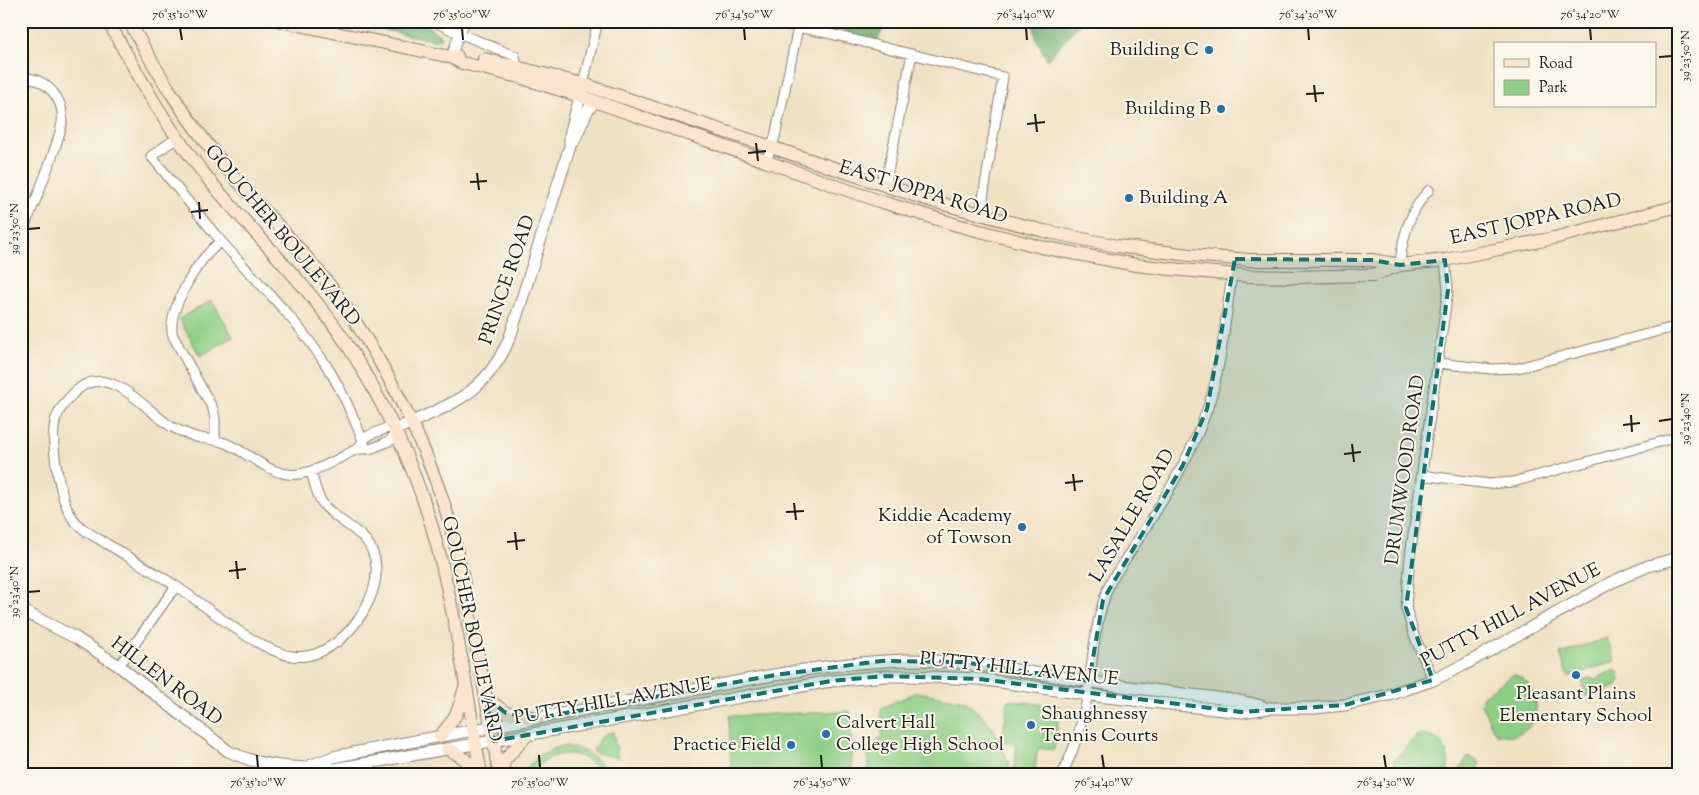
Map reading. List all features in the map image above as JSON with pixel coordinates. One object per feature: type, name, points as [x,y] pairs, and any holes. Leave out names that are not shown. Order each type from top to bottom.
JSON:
[{"type":"main road","name":"GOUCHER BOULEVARD","points":[[108,21],[148,92],[177,138],[208,179],[325,312],[361,367],[395,430],[414,475],[436,542],[466,682],[479,774]]},
{"type":"main road","name":"EAST JOPPA ROAD","points":[[280,21],[451,56],[464,55],[517,67],[582,90],[771,147],[980,216],[1044,232],[1146,250],[1235,259],[1372,260],[1400,265]]},
{"type":"main road","name":"GOUCHER BOULEVARD","points":[[132,24],[164,84],[191,122],[221,162],[322,275],[349,313],[389,377],[433,471],[449,522],[462,574],[500,774]]},
{"type":"main road","name":"EAST JOPPA ROAD","points":[[451,56],[462,63],[582,90],[595,101],[920,214],[979,232],[1041,247],[1136,265],[1232,275],[1294,277],[1373,275],[1400,265],[1445,260],[1554,238],[1678,206]]},
{"type":"main road","points":[[1041,247],[1044,232]]},
{"type":"main road","points":[[1232,275],[1235,259]]},
{"type":"main road","points":[[440,736],[454,720],[466,682]]},
{"type":"main road","points":[[486,698],[506,713],[538,718]]},
{"type":"main road","points":[[500,774],[504,761],[526,736]]},
{"type":"main road","points":[[447,749],[461,755],[479,774]]},
{"type":"street","points":[[434,21],[459,34],[515,56],[517,67]]},
{"type":"street","points":[[451,56],[466,21]]},
{"type":"street","points":[[582,90],[598,21]]},
{"type":"street","points":[[768,21],[799,24],[1003,77],[980,216]]},
{"type":"street","points":[[766,161],[771,147],[799,24]]},
{"type":"street","points":[[885,186],[912,54]]},
{"type":"street","points":[[21,77],[33,78],[54,93],[60,104],[62,122],[60,134],[40,191],[21,235]]},
{"type":"street","name":"PRINCE ROAD","points":[[395,430],[466,396],[483,381],[498,363],[510,337],[570,146],[570,134],[582,90]]},
{"type":"street","name":"PRINCE ROAD","points":[[570,146],[576,138],[587,111],[595,101]]},
{"type":"street","points":[[177,138],[151,156],[221,241],[264,286],[322,359],[345,398],[362,439],[363,449]]},
{"type":"street","points":[[1400,265],[1401,249],[1410,221],[1417,205],[1429,190]]},
{"type":"street","points":[[215,440],[213,409],[173,336],[171,325],[174,312],[193,274],[204,258],[221,241]]},
{"type":"street","name":"DRUMWOOD ROAD","points":[[1432,680],[1414,635],[1406,608],[1410,556],[1448,290],[1445,260]]},
{"type":"street","name":"LASALLE ROAD","points":[[1062,774],[1076,743],[1081,724],[1103,600],[1110,584],[1179,473],[1207,409],[1216,378],[1232,275]]},
{"type":"street","points":[[1438,363],[1491,369],[1518,368],[1678,326]]},
{"type":"street","points":[[311,471],[320,501],[338,518],[359,532],[372,549],[376,568],[375,585],[369,602],[350,630],[338,643],[315,654],[301,657],[275,652],[248,636],[176,586],[89,532],[72,518],[66,507],[60,485],[56,455],[55,423],[71,395],[86,384],[101,382],[126,391],[174,428],[191,436],[222,442],[280,473],[291,475],[311,471],[363,449],[391,440],[395,430],[387,428],[362,439]]},
{"type":"street","points":[[1421,474],[1489,484],[1513,482],[1678,437]]},
{"type":"street","name":"PUTTY HILL AVENUE","points":[[307,767],[334,769],[823,683],[876,677],[907,676],[979,679],[1241,712],[1270,708],[1314,708],[1358,703],[1432,680],[1464,665],[1612,582],[1648,566],[1678,558]]},
{"type":"street","points":[[119,666],[176,586]]},
{"type":"street","name":"HILLEN ROAD","points":[[21,610],[76,638],[119,666],[228,751],[259,764],[294,771],[307,767]]},
{"type":"street","name":"PUTTY HILL AVENUE","points":[[307,767],[333,757],[440,736],[775,675],[850,663],[881,661],[930,660],[963,662],[1241,701],[1270,708]]},
{"type":"highlighted area","points":[[1235,259],[1372,260],[1400,265],[1445,260],[1448,290],[1406,608],[1433,680],[1345,705],[1241,712],[979,679],[885,676],[831,681],[494,741],[486,698],[506,713],[538,718],[775,675],[881,661],[963,662],[1089,681],[1103,600],[1183,465],[1207,409]]},
{"type":"green space","points":[[343,21],[421,21],[442,37],[435,41]]},
{"type":"green space","points":[[841,21],[887,21],[878,39],[866,43],[844,31]]},
{"type":"green space","points":[[1035,21],[1082,21],[1047,60],[1035,36]]},
{"type":"green space","points":[[212,300],[233,337],[200,356],[179,319]]},
{"type":"green space","points":[[1607,638],[1615,661],[1568,677],[1560,654]]},
{"type":"green space","points":[[1617,670],[1620,680],[1616,687],[1585,696],[1582,681],[1590,678],[1597,679]]},
{"type":"green space","points":[[1514,674],[1528,684],[1534,696],[1535,716],[1525,731],[1516,735],[1506,736],[1495,733],[1481,704],[1483,696]]},
{"type":"green space","points":[[917,692],[965,701],[979,713],[993,728],[1010,765],[1007,774],[869,774],[868,753],[882,736],[881,708]]},
{"type":"green space","name":"Shaughnessy Tennis Courts","points":[[1008,700],[1060,707],[1054,750],[1038,748],[1034,774],[1013,774],[1017,745],[1002,742]]},
{"type":"green space","name":"Practice Field","points":[[850,711],[852,774],[731,774],[729,716]]},
{"type":"green space","points":[[613,732],[618,758],[593,752],[600,739]]},
{"type":"green space","points":[[1422,735],[1436,739],[1444,747],[1448,759],[1447,774],[1401,774],[1396,769],[1394,760],[1416,736]]},
{"type":"green space","points":[[566,746],[590,754],[600,762],[607,774],[599,774],[593,765],[585,759],[576,755],[566,754],[546,760],[532,774],[524,774],[532,762],[541,754]]},
{"type":"green space","points":[[1468,756],[1480,763],[1473,774],[1464,774],[1460,770]]},
{"type":"place","name":"Building C","points":[[1209,50]]},
{"type":"place","name":"Building B","points":[[1221,109]]},
{"type":"place","name":"Building A","points":[[1129,198]]},
{"type":"place","name":"Kiddie Academy of Towson","points":[[1022,527]]},
{"type":"place","name":"Pleasant Plains Elementary School","points":[[1576,675]]},
{"type":"place","name":"Shaughnessy Tennis Courts","points":[[1031,725]]},
{"type":"place","name":"Calvert Hall College High School","points":[[826,734]]},
{"type":"place","name":"Practice Field","points":[[791,745]]}]
